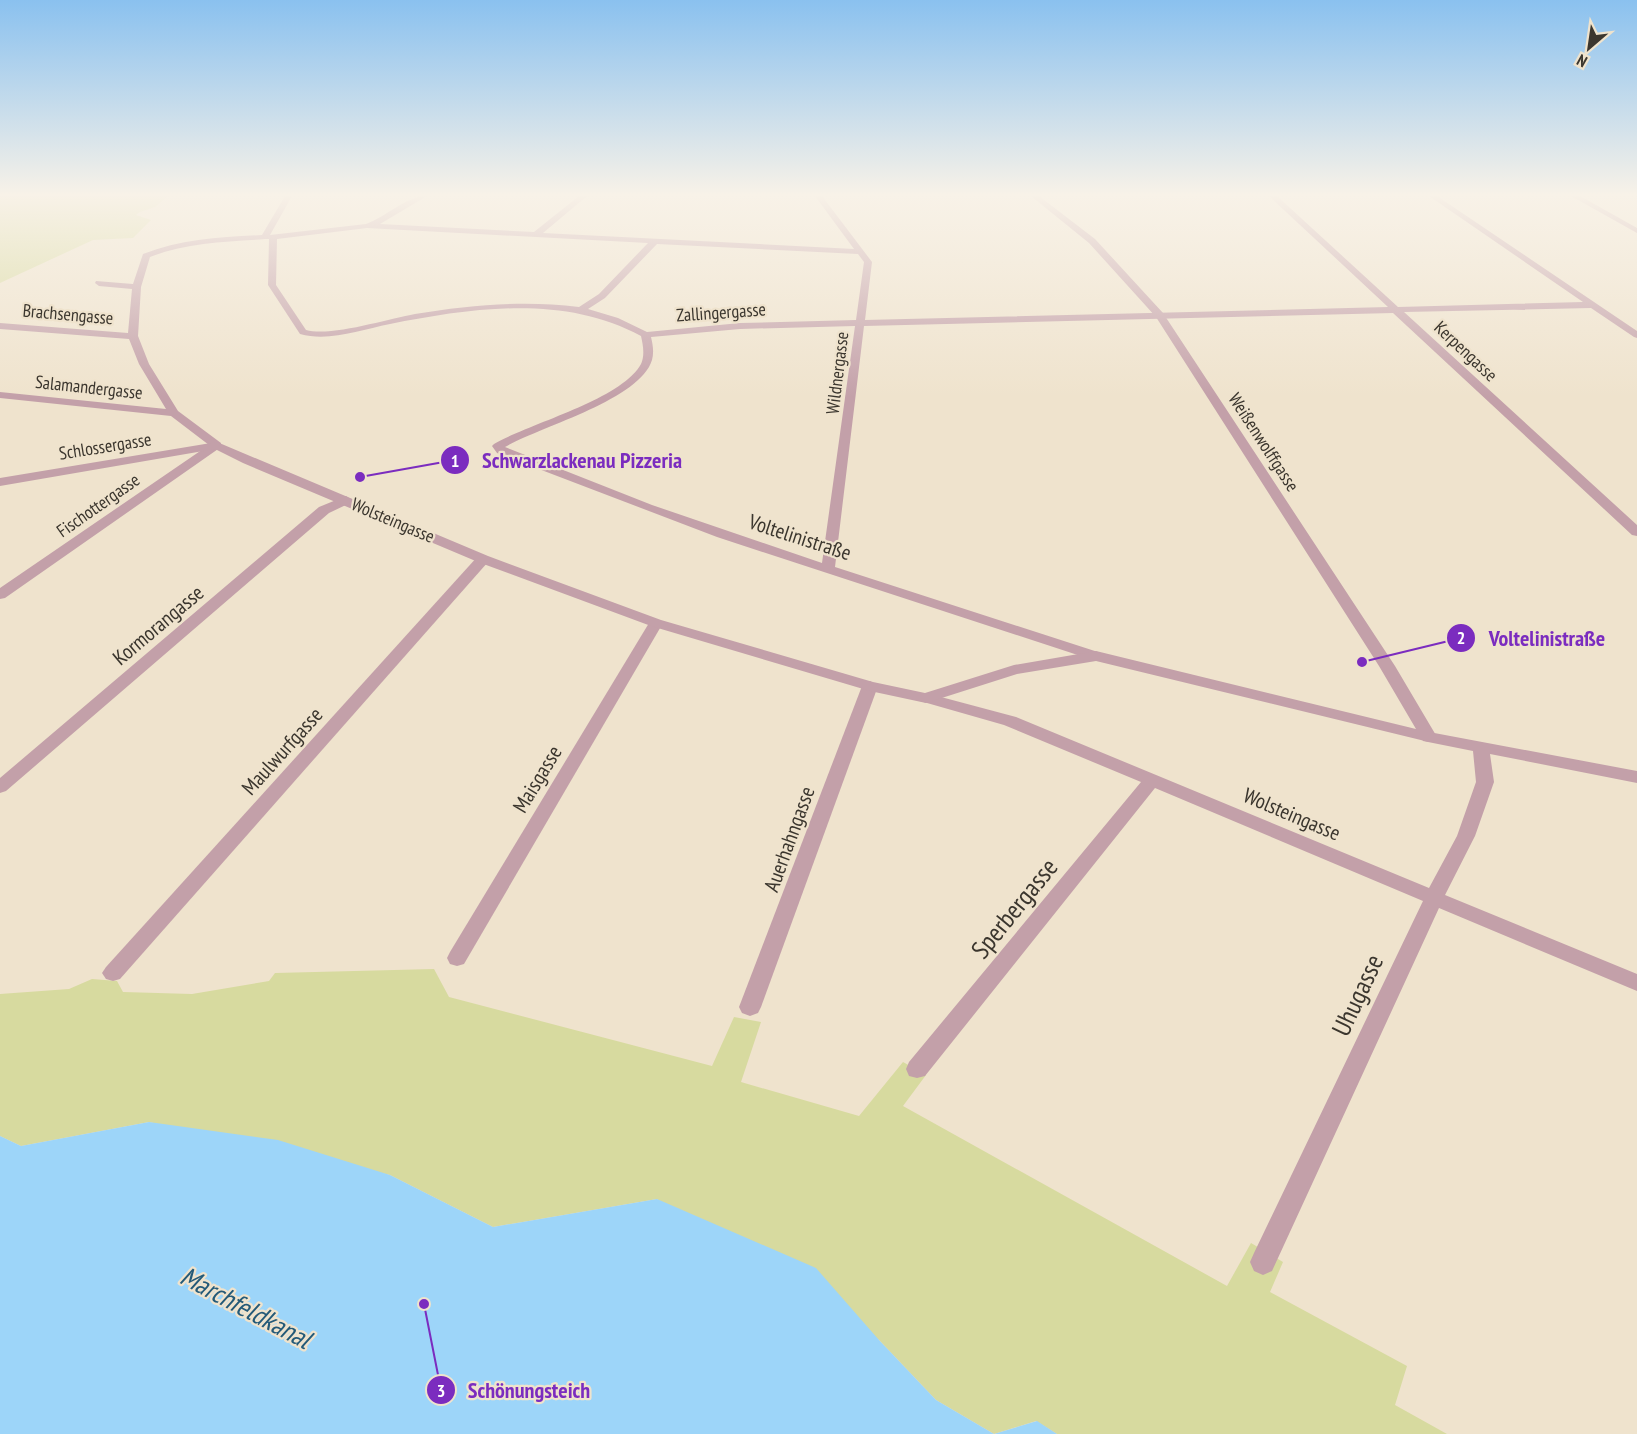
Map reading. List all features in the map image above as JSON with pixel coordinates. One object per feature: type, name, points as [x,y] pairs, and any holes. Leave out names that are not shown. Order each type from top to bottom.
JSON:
[{"type":"street","name":"Wolsteingasse","points":[[144,263],[136,286],[133,336],[144,364],[174,413],[217,445],[247,460],[483,558],[656,623],[870,686]]},
{"type":"street","points":[[271,263],[272,285],[303,332],[314,335],[430,315],[495,308],[533,307],[581,310],[605,316],[645,335]]},
{"type":"street","points":[[581,310],[602,296],[634,263]]},
{"type":"street","name":"Wildnergasse","points":[[828,570],[868,263]]},
{"type":"street","name":"Weißenwolffgasse","points":[[1112,263],[1160,315],[1387,666],[1429,737]]},
{"type":"street","name":"Kerpengasse","points":[[1345,263],[1637,532]]},
{"type":"street","points":[[1530,263],[1637,335]]},
{"type":"street","points":[[99,283],[136,286]]},
{"type":"street","name":"Zallingergasse","points":[[645,335],[740,326],[860,322],[1591,305]]},
{"type":"street","name":"Brachsengasse","points":[[0,326],[133,336]]},
{"type":"street","name":"Voltelinistraße","points":[[645,335],[649,352],[644,368],[627,382],[571,415],[498,446],[501,451],[592,489],[703,529],[1096,656],[1481,749],[1637,777]]},
{"type":"street","name":"Salamandergasse","points":[[0,395],[174,413]]},
{"type":"street","name":"Schlossergasse","points":[[0,479],[15,479],[217,445]]},
{"type":"street","name":"Fischottergasse","points":[[0,595],[217,445]]},
{"type":"street","name":"Kormorangasse","points":[[0,787],[324,510],[346,500]]},
{"type":"street","name":"Maulwurfgasse","points":[[113,973],[483,558]]},
{"type":"street","name":"Maisgasse","points":[[457,958],[656,623]]},
{"type":"street","name":"Voltelinistraße","points":[[870,686],[926,698],[1014,670],[1096,656]]},
{"type":"street","name":"Auerhahngasse","points":[[750,1007],[870,686]]},
{"type":"street","name":"Wolsteingasse","points":[[926,698],[1010,721],[1637,983]]},
{"type":"street","name":"Uhugasse","points":[[1263,1262],[1434,898],[1466,836],[1485,782],[1481,749]]},
{"type":"street","name":"Sperbergasse","points":[[917,1069],[1152,780]]},
{"type":"green space","points":[[0,263],[43,263],[0,283]]},
{"type":"green space","points":[[434,969],[449,997],[712,1066],[734,1017],[761,1022],[741,1082],[859,1116],[903,1062],[926,1075],[903,1106],[1227,1286],[1251,1243],[1283,1262],[1270,1292],[1407,1366],[1395,1405],[1447,1434],[1057,1434],[1036,1421],[994,1434],[936,1400],[879,1340],[657,1199],[493,1227],[390,1175],[149,1122],[21,1146],[0,1136],[0,994],[69,989],[92,979],[117,981],[123,992],[192,994],[269,981],[275,973]]},
{"type":"water","name":"Marchfeldkanal","points":[[149,1122],[278,1140],[390,1175],[493,1227],[657,1199],[816,1268],[879,1340],[936,1400],[994,1434],[0,1434],[0,1136],[21,1146]]},
{"type":"water","points":[[1037,1421],[1057,1434],[994,1434]]},
{"type":"place","name":"Schwarzlackenau Pizzeria","points":[[360,477]]},
{"type":"place","name":"Voltelinistraße","points":[[1362,662]]},
{"type":"place","name":"Schönungsteich","points":[[424,1304]]}]
